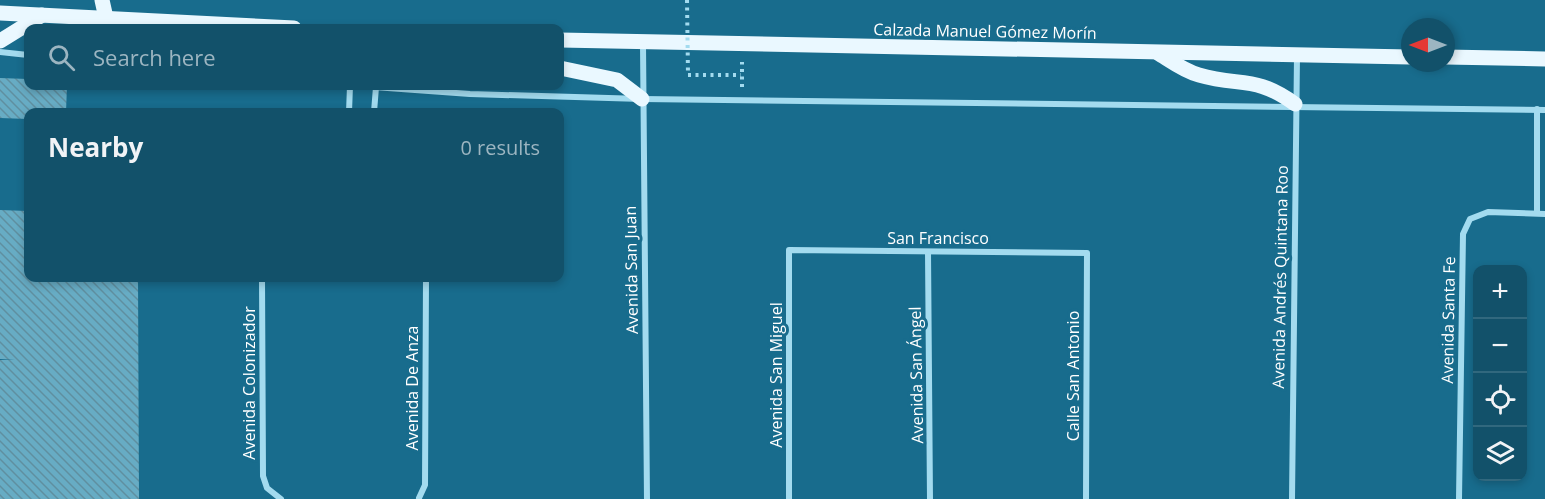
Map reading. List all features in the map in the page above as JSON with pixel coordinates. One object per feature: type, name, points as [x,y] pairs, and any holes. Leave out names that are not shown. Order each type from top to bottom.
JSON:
[{"type":"main road","points":[[102,0],[106,18]]},
{"type":"main road","points":[[0,13],[212,24]]},
{"type":"main road","points":[[27,24],[42,15]]},
{"type":"main road","points":[[171,22],[176,24]]},
{"type":"main road","points":[[0,41],[24,26]]},
{"type":"main road","name":"Calzada Manuel Gómez Morín","points":[[564,40],[1401,57]]},
{"type":"main road","points":[[1158,52],[1198,75],[1258,83],[1278,92],[1295,104]]},
{"type":"main road","points":[[1455,57],[1545,59]]},
{"type":"main road","points":[[564,69],[617,80],[642,99]]},
{"type":"street","name":"Avenida San Juan","points":[[643,41],[647,499]]},
{"type":"street","points":[[0,52],[24,55]]},
{"type":"street","name":"Avenida Andrés Quintana Roo","points":[[1292,499],[1297,55]]},
{"type":"street","points":[[349,108],[350,90]]},
{"type":"street","points":[[374,108],[376,90]]},
{"type":"street","points":[[416,90],[470,94],[642,99],[1295,104],[1545,110]]},
{"type":"street","points":[[1537,109],[1537,213]]},
{"type":"street","name":"Avenida Santa Fe","points":[[1459,499],[1463,234],[1470,219],[1488,212],[1545,214]]},
{"type":"street","name":"San Francisco","points":[[789,250],[1087,253]]},
{"type":"street","name":"Avenida San Miguel","points":[[789,250],[789,499]]},
{"type":"street","name":"Avenida San Ángel","points":[[928,252],[930,499]]},
{"type":"street","name":"Calle San Antonio","points":[[1086,499],[1087,253]]},
{"type":"street","name":"Avenida Colonizador","points":[[262,282],[263,476],[267,488],[281,499]]},
{"type":"street","name":"Avenida De Anza","points":[[418,499],[425,485],[426,282]]},
{"type":"path","points":[[687,0],[688,75],[741,75]]},
{"type":"building","points":[[0,78],[24,79],[24,90],[67,90],[66,108],[24,108],[24,119],[0,118]]},
{"type":"building","points":[[0,210],[24,211],[24,282],[138,282],[139,499],[0,499],[0,360],[15,359],[0,359]]}]
